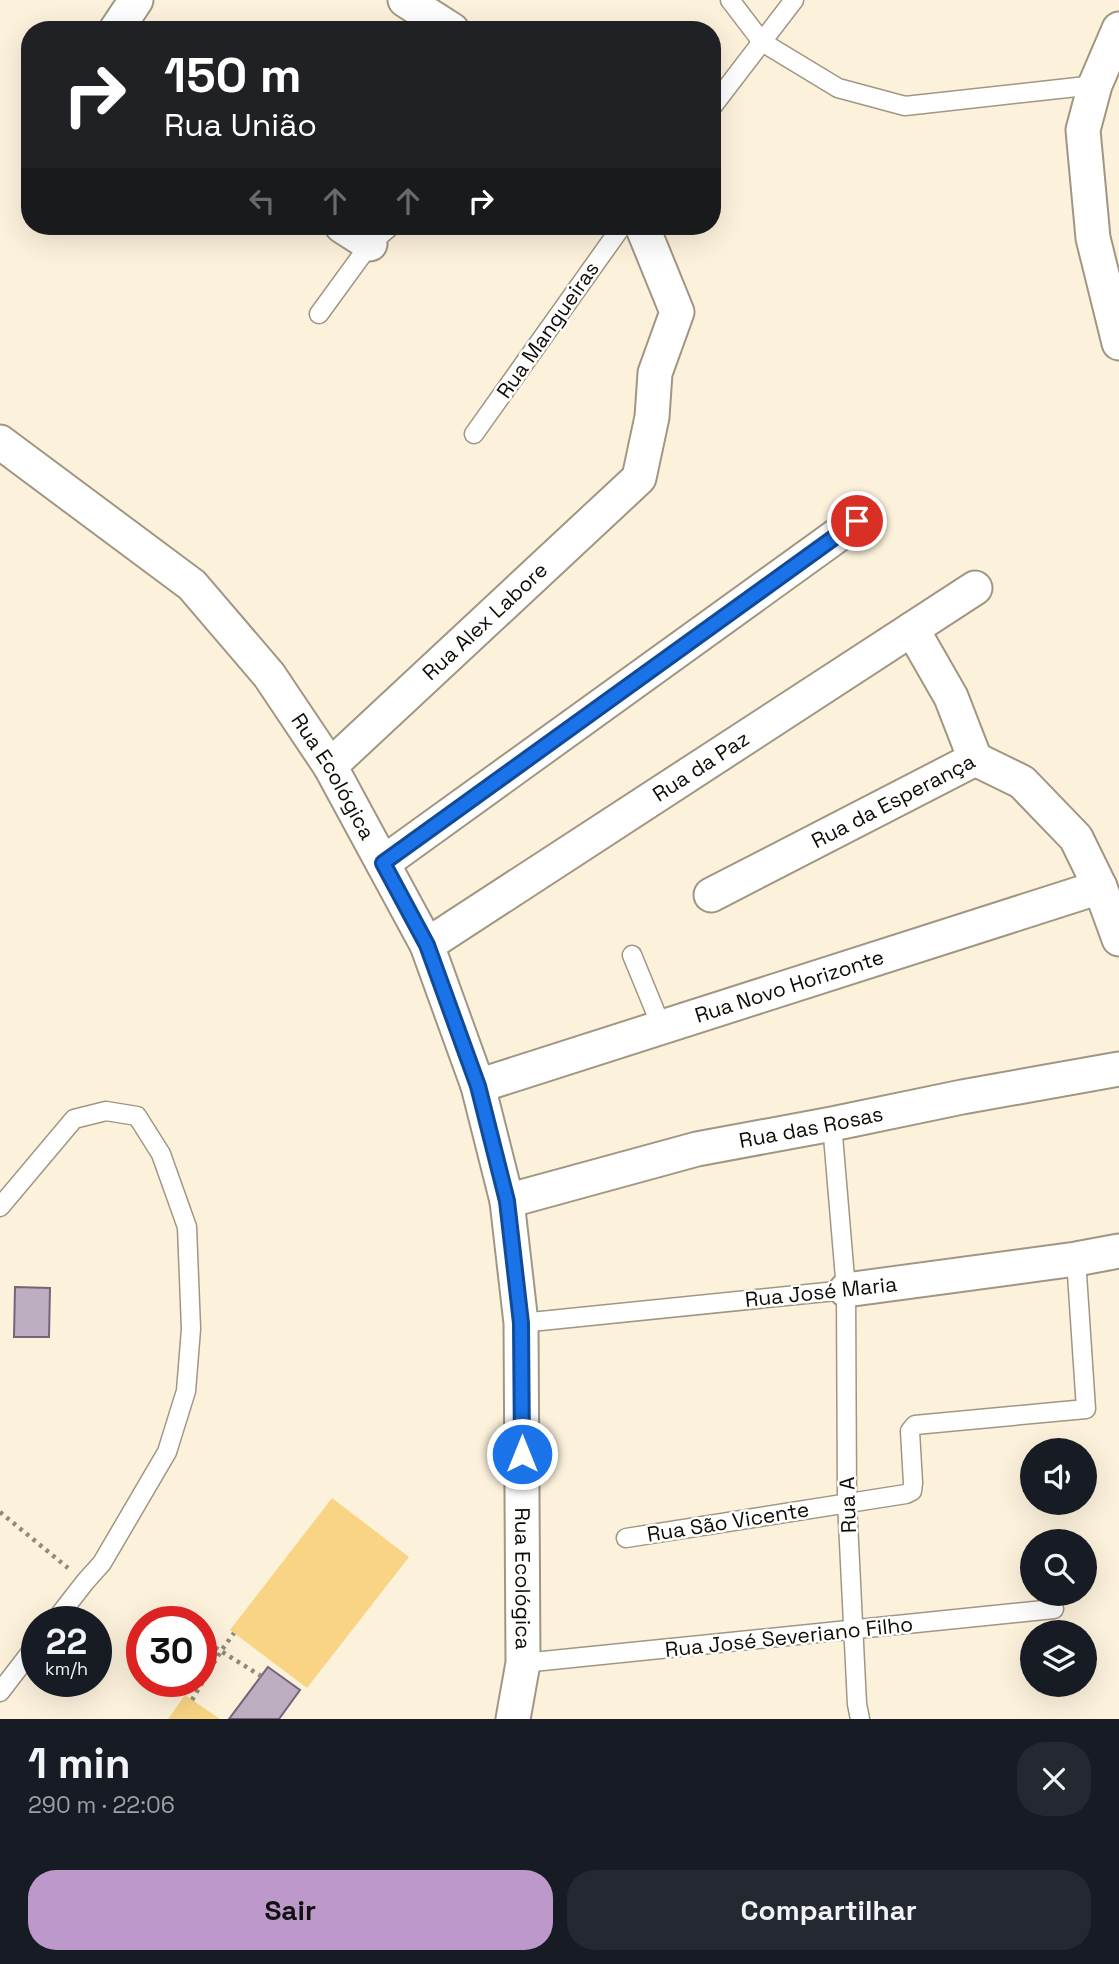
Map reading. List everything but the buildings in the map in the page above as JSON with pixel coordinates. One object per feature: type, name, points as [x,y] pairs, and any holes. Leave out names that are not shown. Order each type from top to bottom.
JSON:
[{"type":"street","points":[[122,21],[136,0]]},
{"type":"street","points":[[405,0],[438,21]]},
{"type":"street","points":[[1118,335],[1093,238],[1083,130],[1095,85],[1119,29]]},
{"type":"street","name":"Rua Alex Labore","points":[[330,766],[639,478],[652,416],[656,373],[677,312],[646,235]]},
{"type":"street","name":"Rua Ecológica","points":[[0,442],[192,585],[269,675],[330,766],[427,945],[478,1086],[507,1201],[521,1323],[523,1663],[513,1719]]},
{"type":"street","points":[[383,863],[857,521]]},
{"type":"street","name":"Rua da Paz","points":[[427,945],[975,588]]},
{"type":"street","points":[[912,629],[951,697],[975,759]]},
{"type":"street","name":"Rua da Esperança","points":[[711,895],[975,759],[1022,782],[1076,838],[1100,887],[1119,939]]},
{"type":"street","name":"Rua Novo Horizonte","points":[[478,1086],[1100,887]]},
{"type":"street","name":"Rua das Rosas","points":[[507,1201],[697,1149],[1119,1069]]},
{"type":"street","name":"Rua José Maria","points":[[846,1290],[1119,1251]]},
{"type":"lane","points":[[730,0],[762,42],[838,88],[905,106],[1095,85]]},
{"type":"lane","points":[[721,95],[794,0]]},
{"type":"lane","points":[[319,314],[380,235]]},
{"type":"lane","name":"Rua Mangueiras","points":[[474,434],[616,235]]},
{"type":"lane","points":[[632,955],[662,1028]]},
{"type":"lane","points":[[0,1207],[74,1119],[106,1111],[137,1116],[161,1154],[187,1227],[191,1329],[186,1391],[167,1452],[102,1563],[66,1606]]},
{"type":"lane","name":"Rua A","points":[[832,1124],[846,1290],[847,1503],[860,1719]]},
{"type":"lane","name":"Rua São Vicente","points":[[626,1538],[906,1493],[912,1491],[914,1483],[910,1431],[915,1425],[1086,1409],[1076,1259]]},
{"type":"lane","name":"Rua José Maria","points":[[521,1323],[846,1290]]},
{"type":"lane","name":"Rua José Severiano Filho","points":[[523,1663],[1054,1609]]},
{"type":"lane","points":[[0,1692],[21,1665]]},
{"type":"path","points":[[0,1512],[85,1582]]},
{"type":"path","points":[[192,1700],[234,1633]]},
{"type":"path","points":[[217,1649],[261,1676]]},
{"type":"shaded area","points":[[332,1498],[409,1557],[307,1688],[230,1630]]},
{"type":"shaded area","points":[[184,1697],[188,1697],[220,1719],[168,1719]]},
{"type":"route","points":[[522,1454],[521,1323],[507,1201],[478,1086],[427,945],[383,863],[857,521]]}]
